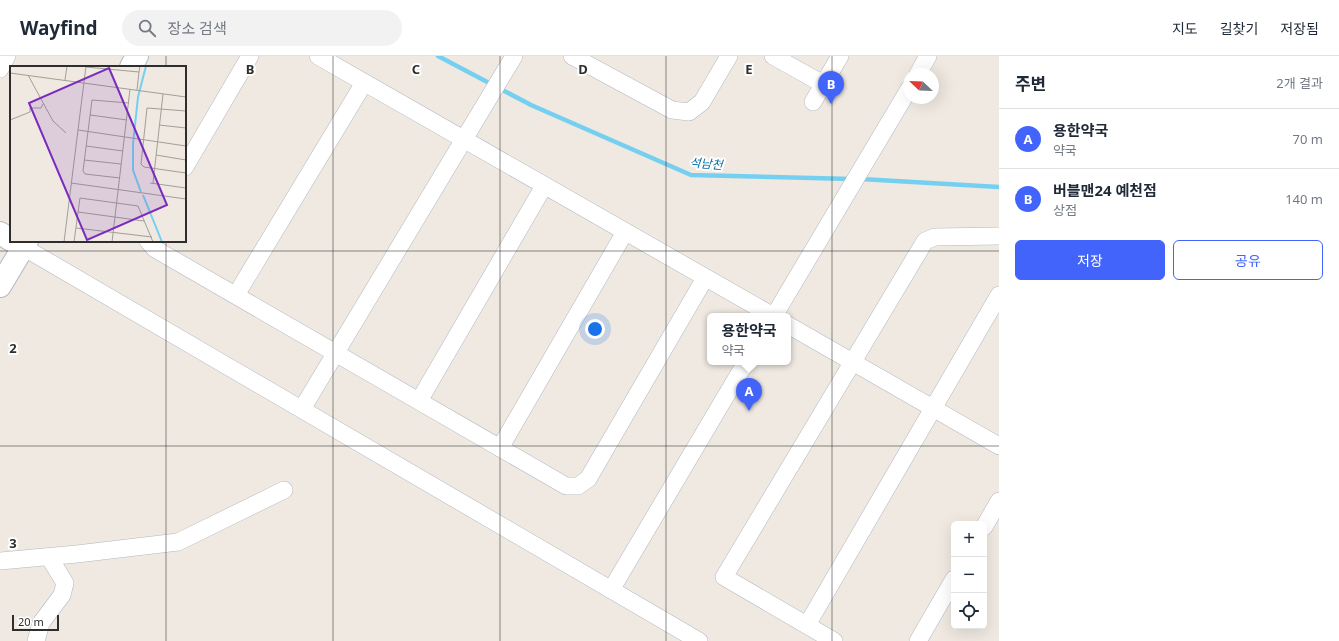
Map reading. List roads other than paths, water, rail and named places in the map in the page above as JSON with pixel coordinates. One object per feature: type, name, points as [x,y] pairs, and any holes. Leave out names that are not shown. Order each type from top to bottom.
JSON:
[{"type":"street","points":[[0,68],[7,56]]},
{"type":"street","points":[[132,66],[137,56]]},
{"type":"street","points":[[186,165],[250,56]]},
{"type":"street","points":[[318,56],[768,313]]},
{"type":"street","points":[[302,409],[514,56]]},
{"type":"street","points":[[572,56],[672,110],[689,112],[702,102],[729,56]]},
{"type":"street","points":[[773,56],[823,84]]},
{"type":"street","points":[[813,102],[840,56]]},
{"type":"street","points":[[921,68],[928,56]]},
{"type":"street","points":[[236,295],[364,82]]},
{"type":"street","points":[[775,313],[903,99]]},
{"type":"street","points":[[419,401],[544,186]]},
{"type":"street","points":[[500,448],[625,232]]},
{"type":"street","points":[[0,233],[10,238]]},
{"type":"street","points":[[834,641],[724,577],[925,241],[935,237],[999,236]]},
{"type":"street","points":[[0,286],[19,242],[699,641]]},
{"type":"street","points":[[149,242],[155,249],[566,486],[578,486],[588,479],[705,278]]},
{"type":"street","points":[[807,625],[999,295]]},
{"type":"street","points":[[791,327],[999,446]]},
{"type":"street","points":[[611,590],[744,365]]},
{"type":"street","points":[[0,561],[50,557],[178,542],[284,490]]},
{"type":"street","points":[[987,522],[999,501]]},
{"type":"street","points":[[36,641],[42,623],[62,595],[65,583],[50,557]]},
{"type":"street","points":[[918,641],[951,584]]},
{"type":"waterway","name":"석남천","points":[[438,56],[531,105],[691,175],[851,179]]},
{"type":"waterway","name":"석남천","points":[[861,179],[999,187]]},
{"type":"place","name":"버블맨24 예천점","points":[[831,104]]},
{"type":"place","name":"용한약국","points":[[749,411]]}]
